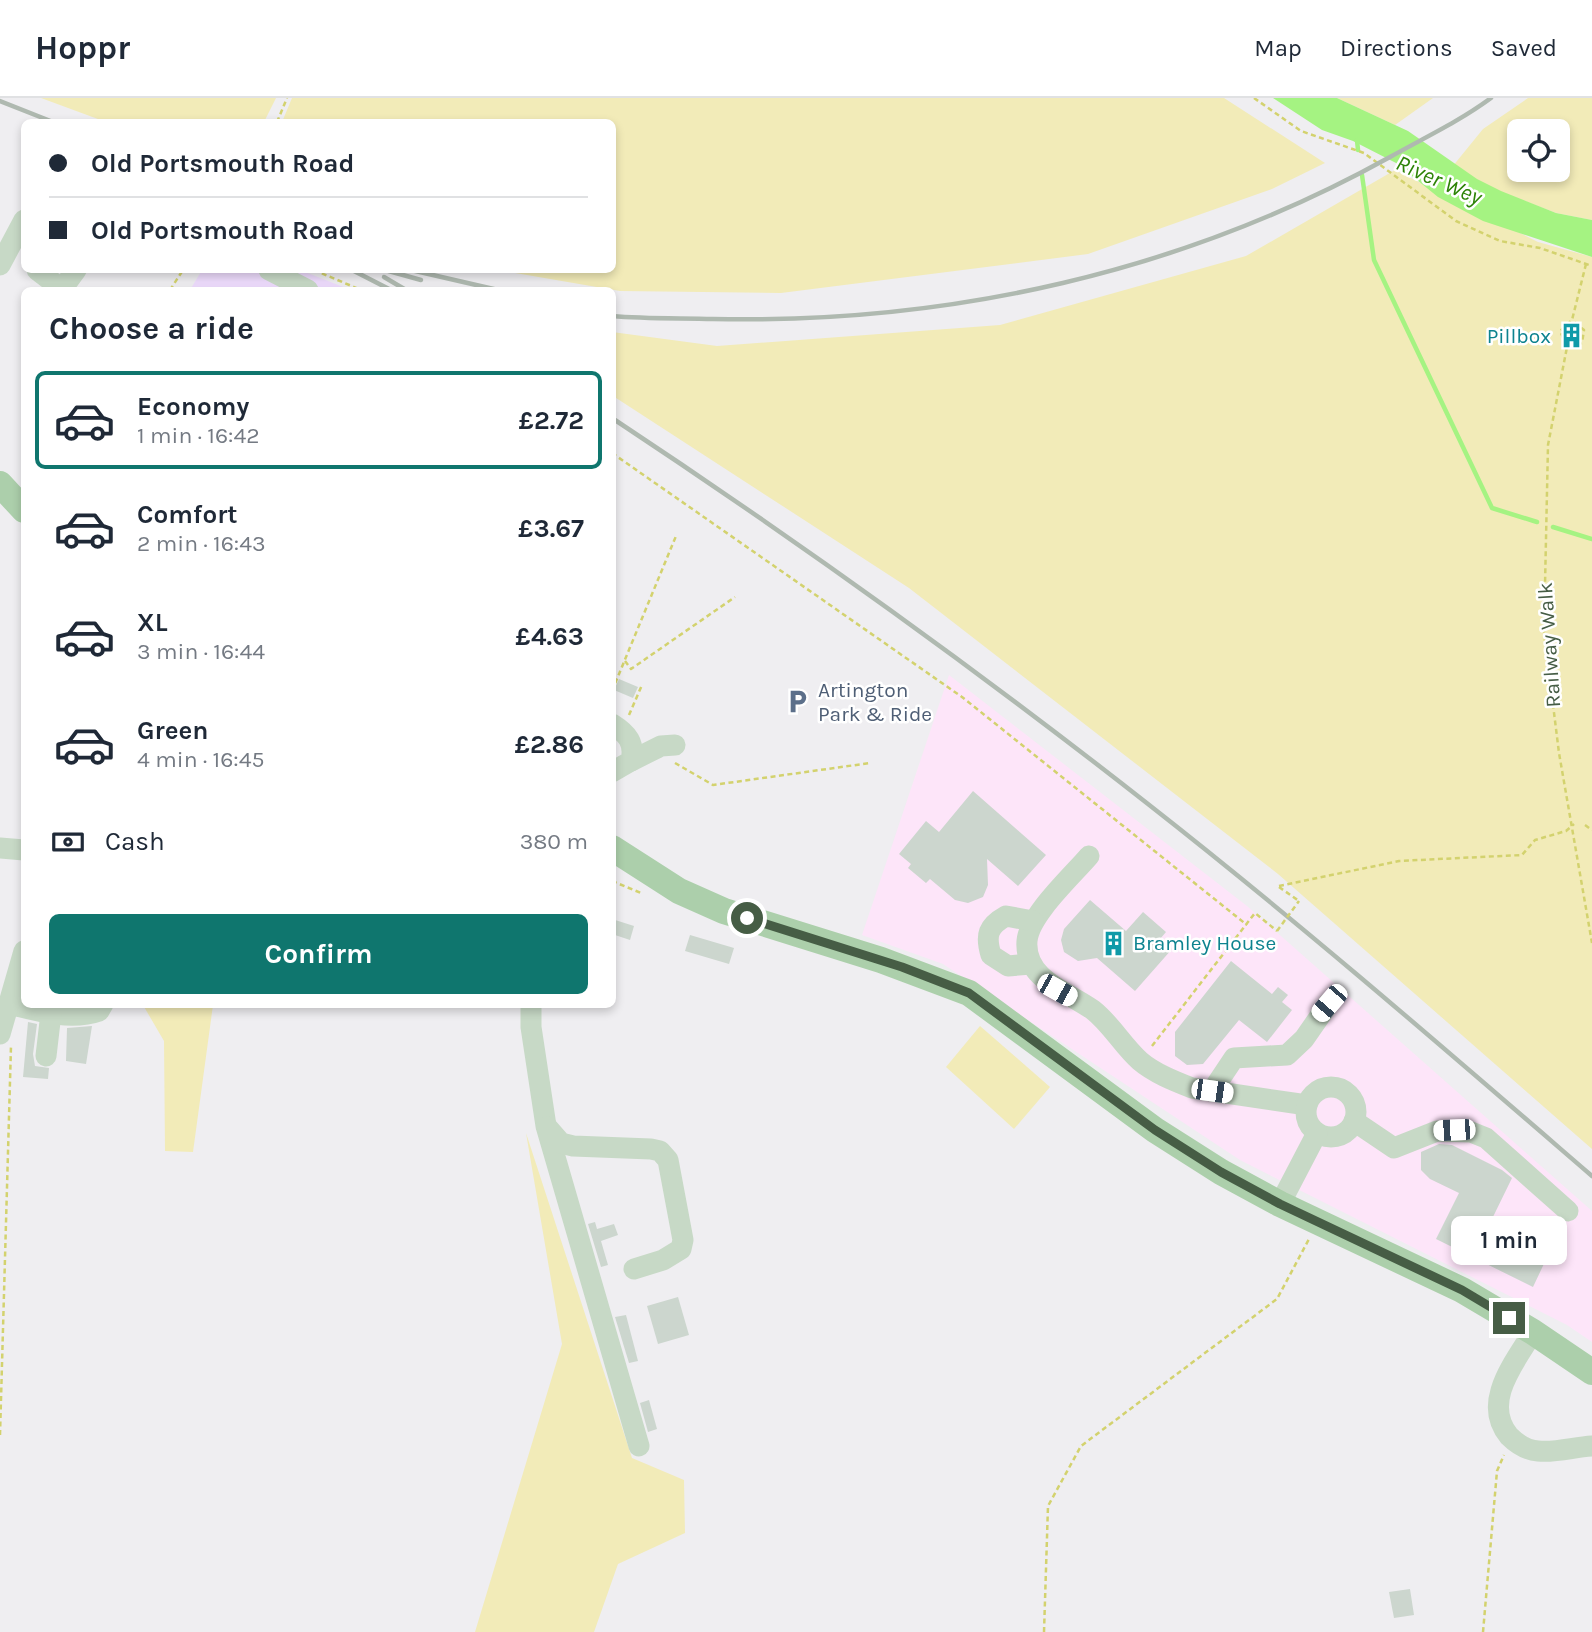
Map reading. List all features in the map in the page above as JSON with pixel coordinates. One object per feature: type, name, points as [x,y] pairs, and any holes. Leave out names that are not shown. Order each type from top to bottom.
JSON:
[{"type":"main road","points":[[0,484],[21,507]]},
{"type":"main road","points":[[616,836],[645,868]]},
{"type":"main road","points":[[616,850],[679,891],[724,911],[894,964],[969,993],[1155,1130],[1280,1204],[1462,1290],[1533,1332],[1592,1372]]},
{"type":"street","points":[[9,254],[21,227]]},
{"type":"street","points":[[41,273],[58,287]]},
{"type":"street","points":[[275,273],[302,287]]},
{"type":"street","points":[[620,721],[634,748],[622,767]]},
{"type":"street","points":[[622,767],[661,746],[674,753]]},
{"type":"street","points":[[0,848],[21,850]]},
{"type":"street","points":[[1089,856],[1033,921],[1027,941],[1031,964],[1057,990],[1094,1011],[1140,1061],[1175,1082],[1212,1091],[1307,1105]]},
{"type":"street","points":[[1031,964],[1009,966],[991,955],[986,939],[992,923],[1006,916],[1033,921]]},
{"type":"street","points":[[21,961],[4,1017],[51,1013],[89,1014],[101,1008]]},
{"type":"street","points":[[1212,1091],[1234,1058],[1287,1055],[1304,1038],[1329,1003]]},
{"type":"street","points":[[531,1008],[531,1027],[546,1126],[639,1446]]},
{"type":"street","points":[[46,1056],[51,1013]]},
{"type":"street","points":[[1354,1121],[1338,1136],[1317,1133],[1307,1118],[1307,1105],[1320,1089],[1339,1088],[1352,1099],[1354,1121],[1394,1149],[1437,1131],[1471,1132],[1486,1138],[1568,1211]]},
{"type":"street","points":[[546,1126],[561,1143],[573,1146],[651,1149],[660,1151],[668,1160],[683,1240],[681,1249],[663,1259],[634,1269]]},
{"type":"street","points":[[1280,1204],[1317,1133]]},
{"type":"street","points":[[1533,1332],[1503,1382],[1497,1402],[1504,1428],[1522,1446],[1536,1451],[1592,1446]]},
{"type":"path","points":[[278,119],[287,98]]},
{"type":"path","points":[[1254,98],[1301,131],[1364,153],[1456,221],[1500,241],[1540,248],[1592,266]]},
{"type":"path","name":"Railway Walk","points":[[1586,264],[1572,320],[1560,331],[1567,346],[1548,445],[1544,620],[1559,753],[1592,943]]},
{"type":"path","points":[[321,273],[354,287]]},
{"type":"path","name":"Railway Walk","points":[[1567,346],[1582,343],[1584,330],[1572,320]]},
{"type":"path","points":[[616,456],[962,697],[1247,925]]},
{"type":"path","points":[[616,682],[676,536]]},
{"type":"path","points":[[625,662],[631,669],[735,597]]},
{"type":"path","points":[[620,721],[642,685]]},
{"type":"path","points":[[674,753],[713,785],[870,763]]},
{"type":"path","points":[[1140,1061],[1255,912],[1276,931],[1299,901],[1279,886],[1399,861],[1522,855],[1535,840],[1566,831],[1573,824]]},
{"type":"path","points":[[1585,825],[1592,830]]},
{"type":"path","points":[[0,1434],[13,1058],[4,1017]]},
{"type":"path","points":[[1044,1632],[1048,1506],[1081,1446],[1277,1299],[1300,1258]]},
{"type":"path","points":[[1483,1632],[1497,1471]]},
{"type":"shaded area","points":[[41,98],[276,98],[266,119],[98,119]]},
{"type":"shaded area","points":[[292,98],[1224,98],[1325,163],[1272,189],[1088,254],[781,293],[620,291],[616,290],[616,287],[597,287],[515,273],[616,273],[616,119],[283,119]]},
{"type":"shaded area","points":[[1337,98],[1433,98],[1395,125]]},
{"type":"shaded area","points":[[1528,98],[1592,98],[1592,220],[1556,213],[1448,172],[1483,129]]},
{"type":"shaded area","points":[[1395,170],[1538,242],[1592,257],[1592,1149],[1278,874],[909,588],[616,398],[616,333],[717,346],[1000,325],[1246,256]]},
{"type":"shaded area","points":[[200,273],[308,273],[343,287],[192,287]]},
{"type":"shaded area","points":[[949,675],[1247,906],[1592,1211],[1592,1342],[1567,1325],[1240,1160],[943,964],[862,935]]},
{"type":"shaded area","points":[[145,1008],[213,1008],[193,1152],[165,1151],[164,1041]]},
{"type":"shaded area","points":[[980,1026],[1050,1087],[1014,1129],[946,1067]]},
{"type":"shaded area","points":[[526,1133],[632,1458],[684,1480],[685,1533],[618,1564],[594,1632],[475,1632],[562,1344]]},
{"type":"water","name":"River Wey","points":[[1273,98],[1337,98],[1408,131],[1477,179],[1501,191],[1556,213],[1592,220],[1592,257],[1483,221],[1438,197],[1396,163],[1353,141],[1322,130]]},
{"type":"building","points":[[619,679],[638,687],[633,698],[616,691]]},
{"type":"building","points":[[973,791],[1046,855],[1018,886],[987,859],[988,885],[983,897],[968,903],[955,900],[930,879],[926,883],[908,868],[911,864],[899,854],[926,821],[939,832]]},
{"type":"building","name":"Bramley House","points":[[1090,900],[1126,931],[1143,912],[1166,932],[1160,939],[1172,949],[1135,991],[1097,958],[1078,961],[1064,952],[1061,940],[1064,929]]},
{"type":"building","points":[[616,920],[634,926],[630,940],[616,935]]},
{"type":"building","points":[[690,935],[734,948],[729,964],[685,951]]},
{"type":"building","points":[[1231,961],[1272,994],[1278,987],[1288,995],[1282,1002],[1292,1010],[1267,1042],[1239,1020],[1203,1064],[1187,1065],[1175,1056],[1175,1032]]},
{"type":"building","points":[[28,1022],[37,1024],[33,1054],[35,1066],[49,1068],[48,1079],[23,1077]]},
{"type":"building","points":[[92,1026],[86,1064],[66,1061],[67,1028]]},
{"type":"building","points":[[1439,1144],[1452,1145],[1502,1170],[1512,1178],[1491,1221],[1550,1251],[1533,1287],[1436,1239],[1459,1193],[1430,1179],[1421,1170],[1421,1152]]},
{"type":"building","points":[[595,1222],[597,1229],[614,1224],[618,1235],[601,1241],[608,1265],[601,1267],[588,1224]]},
{"type":"building","points":[[678,1297],[689,1335],[658,1344],[647,1306]]},
{"type":"building","points":[[626,1315],[638,1361],[629,1363],[615,1317]]},
{"type":"building","points":[[649,1400],[657,1429],[648,1432],[640,1403]]},
{"type":"building","points":[[1410,1589],[1414,1615],[1394,1618],[1389,1592]]},
{"type":"waterway","points":[[1357,140],[1358,150]]},
{"type":"waterway","points":[[1362,175],[1374,260],[1492,508],[1537,522]]},
{"type":"waterway","points":[[1553,527],[1592,539]]},
{"type":"railway","points":[[616,316],[802,318],[890,312],[977,300],[1063,283],[1147,260],[1230,232],[1311,197],[1442,129],[1491,98]]},
{"type":"railway","points":[[0,101],[45,119]]},
{"type":"railway","points":[[358,273],[385,287]]},
{"type":"railway","points":[[396,273],[421,280]]},
{"type":"railway","points":[[424,273],[485,287]]},
{"type":"railway","points":[[384,277],[401,287]]},
{"type":"railway","points":[[616,421],[884,605],[1083,753],[1317,941],[1592,1176]]},
{"type":"place","name":"Pillbox","points":[[1571,336]]},
{"type":"place","name":"Artington Park & Ride","points":[[798,702]]},
{"type":"place","name":"Bramley House","points":[[1113,943]]},
{"type":"route","points":[[747,918],[902,967],[969,993],[1155,1130],[1221,1172],[1280,1204],[1462,1290],[1509,1318]]}]
